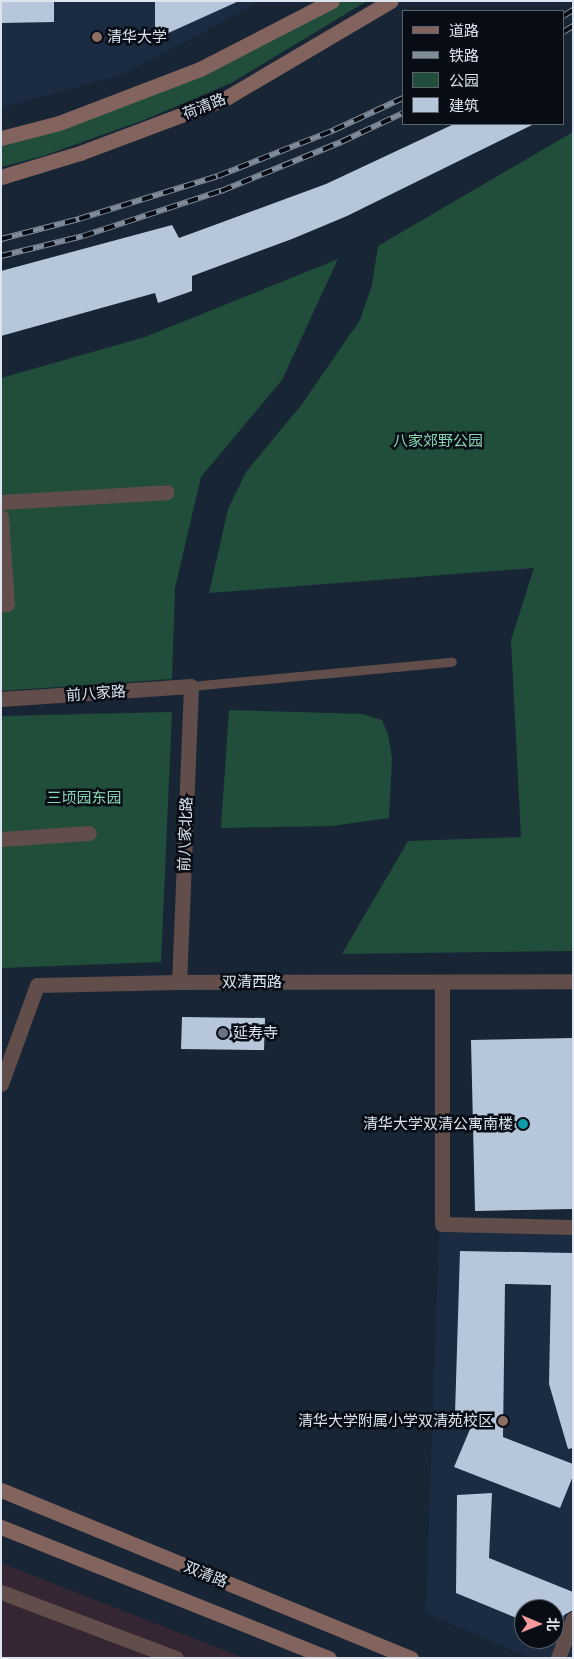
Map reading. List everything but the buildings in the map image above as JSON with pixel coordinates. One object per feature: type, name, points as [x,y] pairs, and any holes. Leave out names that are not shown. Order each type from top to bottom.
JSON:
[{"type":"main road","points":[[1,138],[60,123],[200,69],[332,1]]},
{"type":"main road","name":"荷清路","points":[[1,177],[80,153],[226,98],[391,1]]},
{"type":"main road","name":"双清路","points":[[1,1490],[411,1658]]},
{"type":"main road","points":[[1,1527],[328,1658]]},
{"type":"street","points":[[1,502],[167,492]]},
{"type":"street","points":[[1,517],[7,604],[1,604]]},
{"type":"street","name":"前八家路","points":[[1,700],[191,686]]},
{"type":"street","name":"前八家北路","points":[[179,982],[191,686]]},
{"type":"street","points":[[1,839],[89,833]]},
{"type":"street","name":"双清西路","points":[[1,1084],[37,986],[179,982],[573,982]]},
{"type":"street","points":[[442,983],[442,1224],[573,1226]]},
{"type":"street","points":[[1,1592],[176,1658]]},
{"type":"street","points":[[558,1658],[573,1619]]},
{"type":"lane","points":[[191,686],[452,662]]},
{"type":"shaded area","name":"清华大学","points":[[1,1],[261,1],[124,74],[1,108]]},
{"type":"shaded area","name":"清华大学附属小学双清苑校区","points":[[573,1230],[573,1658],[531,1658],[426,1613],[439,1233]]},
{"type":"shaded area","points":[[1,1563],[244,1658],[1,1658]]},
{"type":"green space","points":[[337,1],[367,1],[231,83],[144,120],[43,156],[1,167],[1,143],[57,127]]},
{"type":"green space","name":"八家郊野公园","points":[[573,132],[573,951],[342,954],[408,841],[521,837],[511,640],[534,568],[209,593],[228,509],[246,472],[302,404],[360,320],[372,285],[378,246]]},
{"type":"green space","points":[[338,259],[282,380],[201,477],[175,588],[172,679],[1,691],[1,378],[145,337]]},
{"type":"green space","points":[[229,710],[362,714],[382,720],[388,734],[392,758],[389,818],[331,826],[221,828]]},
{"type":"green space","name":"三顷园东园","points":[[172,712],[161,962],[1,968],[1,716]]},
{"type":"railway","points":[[564,15],[573,10]]},
{"type":"railway","points":[[564,31],[573,26]]},
{"type":"railway","points":[[1,239],[79,219],[218,176],[334,130],[402,98]]},
{"type":"railway","points":[[1,256],[83,236],[221,191],[341,142],[402,113]]},
{"type":"place","name":"清华大学","points":[[97,37]]},
{"type":"place","name":"延寿寺","points":[[223,1033]]},
{"type":"place","name":"清华大学双清公寓南楼","points":[[523,1124]]},
{"type":"place","name":"清华大学附属小学双清苑校区","points":[[503,1421]]}]
